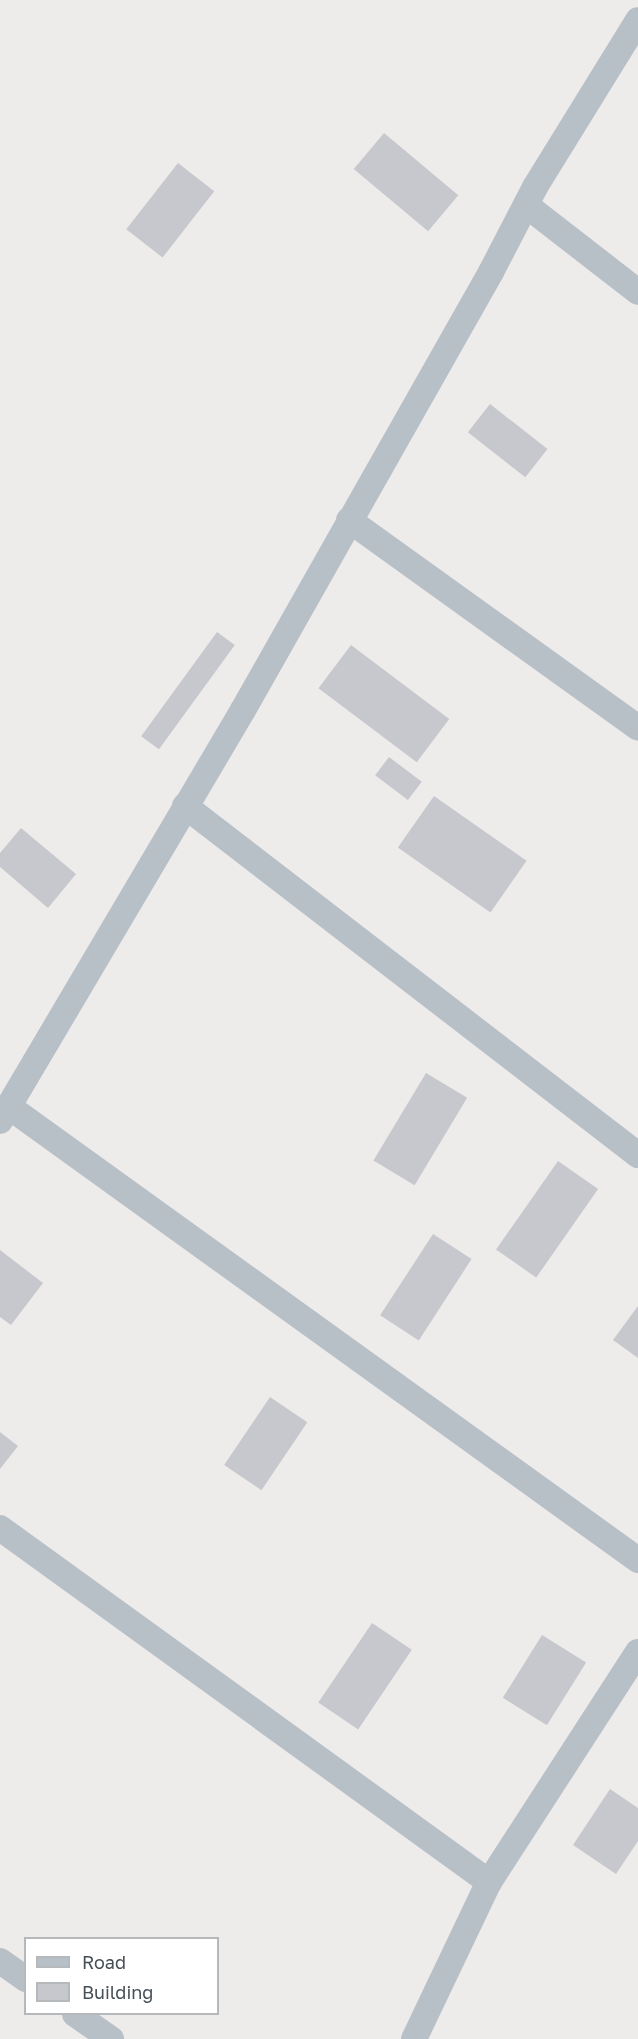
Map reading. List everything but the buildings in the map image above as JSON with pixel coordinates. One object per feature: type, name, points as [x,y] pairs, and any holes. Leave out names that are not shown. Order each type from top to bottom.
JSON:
[{"type":"street","points":[[638,20],[526,205],[185,806],[4,1113],[638,1560]]},
{"type":"street","points":[[526,205],[638,292]]},
{"type":"street","points":[[348,520],[638,728]]},
{"type":"street","points":[[185,806],[638,1155]]},
{"type":"street","points":[[0,1528],[489,1881]]},
{"type":"street","points":[[414,2039],[489,1881],[638,1652]]},
{"type":"street","points":[[0,1961],[24,1978]]},
{"type":"street","points":[[78,2015],[111,2039]]}]
